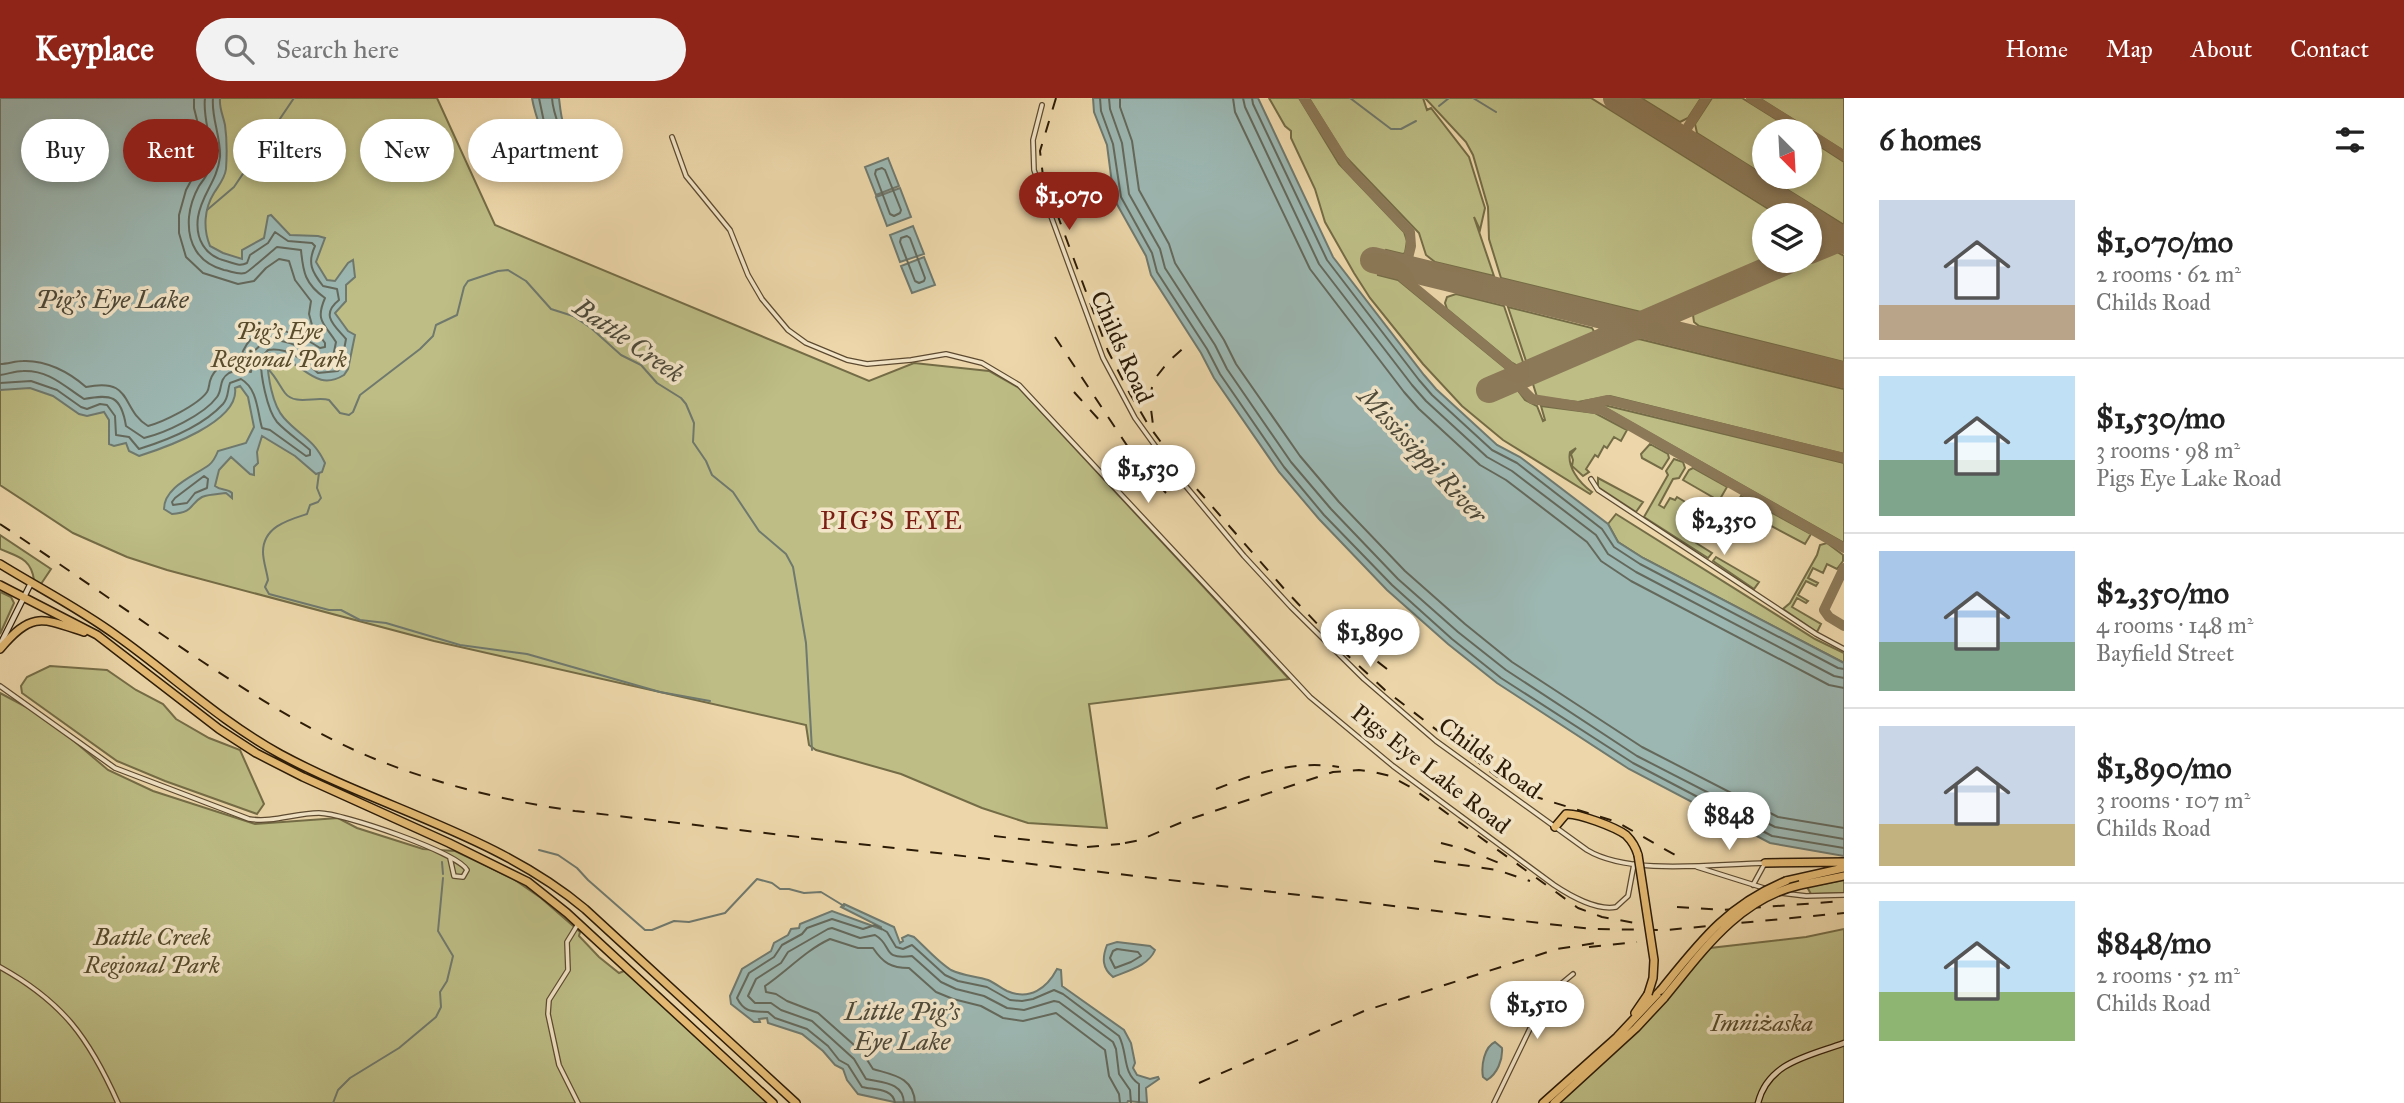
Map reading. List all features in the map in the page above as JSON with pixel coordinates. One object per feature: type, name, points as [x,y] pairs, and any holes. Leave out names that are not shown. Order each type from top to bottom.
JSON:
[{"type":"highway","points":[[0,564],[118,636],[204,704],[263,744],[301,764],[512,859],[551,883],[585,909],[796,1103]]},
{"type":"highway","points":[[0,585],[97,635],[219,729],[256,753],[500,867],[540,891],[773,1103]]},
{"type":"highway","points":[[0,647],[25,625],[40,620],[57,621],[97,635]]},
{"type":"highway","points":[[1555,827],[1566,814],[1576,814],[1626,835],[1638,855],[1654,960],[1653,978],[1648,993],[1617,1037]]},
{"type":"highway","points":[[1765,863],[1844,862]]},
{"type":"highway","points":[[1554,1103],[1636,1028],[1704,937],[1723,918],[1754,895],[1786,881],[1844,868]]},
{"type":"highway","points":[[1543,1103],[1662,994],[1728,923],[1765,898],[1800,885],[1844,876]]},
{"type":"street","name":"Childs Road","points":[[1042,105],[1032,152],[1037,184],[1103,358],[1147,436],[1240,552],[1347,664],[1387,700],[1436,741],[1592,854],[1634,864],[1695,866],[1765,863]]},
{"type":"street","name":"Pigs Eye Lake Road","points":[[673,137],[686,176],[730,230],[748,275],[762,299],[788,330],[826,353],[847,360],[867,364],[946,354],[982,363],[1019,385],[1301,687],[1393,766],[1553,885],[1570,894],[1606,908],[1616,907],[1625,901],[1630,892],[1634,864]]},
{"type":"street","points":[[1591,479],[1598,490],[1816,634],[1844,649]]},
{"type":"street","points":[[0,647],[31,583]]},
{"type":"street","points":[[0,687],[115,768],[261,821],[321,813],[345,817],[418,842],[450,858],[467,868],[463,877],[454,876],[450,858]]},
{"type":"street","points":[[1754,885],[1765,863]]},
{"type":"street","name":"Childs Road","points":[[1695,866],[1792,895],[1844,895]]},
{"type":"street","points":[[578,924],[567,942],[568,970],[549,1000],[548,1014],[559,1065],[578,1103]]},
{"type":"street","points":[[0,967],[37,990],[70,1020],[95,1055],[118,1103]]},
{"type":"street","points":[[1494,1103],[1539,1010],[1550,993],[1573,974]]},
{"type":"street","points":[[1758,1103],[1765,1084],[1776,1070],[1844,1042]]},
{"type":"green space","name":"Pig's Eye Regional Park","points":[[0,98],[437,98],[447,119],[360,119],[360,182],[454,182],[454,135],[468,166],[468,182],[475,182],[495,225],[869,381],[914,363],[989,371],[1019,388],[1289,679],[1089,704],[1107,828],[1028,823],[982,808],[901,774],[816,750],[809,745],[806,725],[434,641],[127,557],[73,533],[0,485]]},
{"type":"green space","points":[[1269,98],[1299,98],[1339,164],[1404,232],[1407,241],[1405,253],[1386,250],[1381,258],[1373,257],[1372,264],[1379,267],[1378,275],[1398,280],[1510,372],[1485,382],[1492,398],[1516,388],[1525,400],[1537,406],[1543,421],[1545,420],[1541,406],[1595,413],[1627,430],[1621,441],[1614,437],[1607,448],[1604,446],[1598,457],[1595,455],[1586,469],[1589,472],[1583,476],[1572,466],[1571,454],[1576,448],[1570,452],[1572,468],[1582,484],[1592,492],[1590,494],[1503,440],[1462,406],[1423,364],[1370,298],[1354,273],[1325,222],[1315,189],[1291,138],[1291,131],[1285,126]]},
{"type":"green space","points":[[1309,98],[1423,98],[1427,110],[1431,108],[1469,157],[1485,208],[1480,230],[1474,217],[1494,276],[1435,262],[1426,255],[1419,233],[1345,156]]},
{"type":"green space","points":[[1425,98],[1591,98],[1759,203],[1752,203],[1752,267],[1645,313],[1501,278],[1489,239],[1488,207],[1473,155],[1466,142]]},
{"type":"green space","points":[[1641,98],[1701,98],[1688,118],[1680,122]]},
{"type":"green space","points":[[1712,98],[1742,98],[1776,119],[1752,119],[1752,167],[1697,133],[1695,124]]},
{"type":"green space","points":[[1759,98],[1844,98],[1844,151],[1822,137],[1822,119],[1793,119]]},
{"type":"green space","points":[[1822,148],[1844,162],[1844,225],[1822,211],[1822,203],[1809,203],[1786,189],[1822,189]]},
{"type":"green space","points":[[1837,252],[1844,256],[1844,362],[1699,326],[1694,322],[1693,315],[1698,310],[1784,273],[1822,273],[1822,257]]},
{"type":"green space","points":[[1456,294],[1504,306],[1524,365],[1518,366],[1511,362],[1447,309],[1447,297]]},
{"type":"green space","points":[[1508,307],[1592,328],[1595,333],[1527,364]]},
{"type":"green space","points":[[1639,339],[1844,389],[1844,454],[1610,396],[1578,402],[1537,397],[1533,384],[1535,380],[1628,340]]},
{"type":"green space","points":[[1604,407],[1844,463],[1844,543]]},
{"type":"green space","points":[[1650,444],[1668,454],[1669,458],[1662,469],[1642,458],[1641,454]]},
{"type":"green space","points":[[1674,459],[1683,462],[1685,468],[1679,478],[1673,479],[1659,505],[1664,508],[1670,498],[1675,500],[1677,497],[1707,515],[1693,541],[1712,553],[1708,558],[1644,517]]},
{"type":"green space","points":[[1693,468],[1727,487],[1720,499],[1683,480]]},
{"type":"green space","points":[[1598,478],[1643,502],[1636,512],[1598,487]]},
{"type":"green space","points":[[1741,496],[1811,534],[1805,544],[1734,506]]},
{"type":"green space","points":[[1616,514],[1815,639],[1844,653],[1844,663],[1643,558],[1618,542],[1608,524]]},
{"type":"green space","points":[[0,535],[51,569],[41,584],[34,580],[27,563],[0,549]]},
{"type":"green space","points":[[1827,543],[1843,555],[1843,561],[1837,569],[1827,564],[1823,573],[1813,568],[1808,578],[1818,583],[1816,586],[1806,581],[1798,595],[1808,601],[1806,603],[1797,598],[1792,607],[1821,624],[1817,632],[1783,609],[1790,603],[1820,545]]},
{"type":"green space","points":[[1716,557],[1759,582],[1754,589],[1713,561]]},
{"type":"green space","points":[[0,592],[11,597],[14,603],[0,634]]},
{"type":"green space","points":[[50,666],[107,670],[163,704],[176,719],[209,738],[240,750],[264,804],[257,814],[117,761],[22,693],[21,686],[27,677]]},
{"type":"green space","name":"Battle Creek Regional Park","points":[[0,693],[47,718],[108,770],[153,791],[255,824],[338,818],[357,828],[423,849],[455,851],[512,878],[541,898],[580,932],[579,936],[619,973],[629,969],[772,1103],[0,1103]]},
{"type":"green space","points":[[1844,880],[1844,893],[1811,894],[1807,887]]},
{"type":"green space","name":"Imniżaska","points":[[1844,929],[1844,1103],[1557,1103],[1710,948],[1806,937]]},
{"type":"water","name":"Pig's Eye Lake","points":[[0,98],[220,98],[226,136],[226,169],[206,212],[210,246],[242,259],[242,250],[264,238],[268,216],[271,215],[290,235],[325,238],[316,262],[327,280],[335,281],[353,260],[355,277],[346,285],[346,301],[335,313],[348,331],[355,335],[348,369],[344,375],[333,380],[324,380],[282,358],[271,356],[267,359],[276,406],[320,455],[325,463],[322,472],[316,474],[295,456],[262,436],[254,475],[231,457],[219,470],[215,486],[230,491],[232,498],[226,493],[205,496],[188,510],[172,514],[164,509],[165,501],[174,488],[209,465],[218,451],[246,443],[254,427],[248,397],[240,386],[235,388],[233,400],[226,412],[213,422],[182,440],[139,456],[129,451],[126,443],[114,446],[109,444],[109,420],[104,412],[87,416],[79,414],[53,396],[30,388],[0,390]]},
{"type":"water","points":[[532,98],[559,98],[562,119],[537,117]]},
{"type":"water","name":"Mississippi River","points":[[1093,98],[1258,98],[1333,257],[1436,389],[1497,445],[1520,457],[1608,524],[1618,542],[1643,558],[1844,663],[1844,856],[1770,843],[1629,769],[1497,683],[1387,590],[1319,519],[1279,472],[1214,378],[1151,275],[1146,256],[1114,199],[1107,145],[1094,112]]},
{"type":"water","points":[[888,158],[899,186],[876,195],[865,167]]},
{"type":"water","points":[[900,188],[911,217],[887,226],[876,197]]},
{"type":"water","points":[[913,226],[924,254],[900,262],[890,235]]},
{"type":"water","points":[[924,257],[935,285],[912,293],[901,266]]},
{"type":"water","name":"Little Pig's Eye Lake","points":[[844,904],[894,927],[900,943],[902,938],[908,935],[914,937],[951,970],[988,980],[1015,994],[1037,991],[1057,969],[1061,970],[1062,986],[1124,1030],[1131,1043],[1135,1063],[1133,1068],[1137,1075],[1150,1079],[1158,1077],[1159,1079],[1146,1088],[1147,1103],[894,1102],[858,1094],[847,1080],[843,1069],[835,1065],[802,1034],[768,1023],[767,1018],[754,1022],[731,1004],[730,996],[742,969],[771,951],[774,943],[788,935],[791,929],[799,928],[800,924],[832,911],[881,929],[841,907]]},
{"type":"water","points":[[1117,942],[1150,946],[1155,950],[1144,963],[1113,977],[1105,966],[1104,954],[1107,945]]},
{"type":"water","points":[[1495,1042],[1502,1048],[1501,1057],[1499,1066],[1487,1080],[1483,1077],[1483,1062],[1488,1048]]},
{"type":"waterway","points":[[207,210],[234,187],[294,98]]},
{"type":"waterway","points":[[1350,98],[1391,129],[1401,129],[1416,121]]},
{"type":"waterway","points":[[1439,106],[1449,98]]},
{"type":"waterway","points":[[1473,98],[1496,112]]},
{"type":"waterway","name":"Battle Creek","points":[[268,369],[289,397],[300,400],[329,400],[340,413],[349,415],[360,395],[420,349],[433,336],[436,325],[457,315],[468,281],[508,270],[526,281],[551,309],[573,316],[591,328],[621,355],[641,365],[657,383],[681,398],[694,423],[693,442],[712,475],[733,492],[759,531],[786,554],[793,567],[806,643],[812,750]]},
{"type":"waterway","points":[[319,473],[317,488],[321,498],[318,502],[310,505],[307,514],[278,526],[267,536],[264,543],[263,555],[268,580],[265,587],[269,594],[329,610],[341,610],[360,620],[386,623],[460,645],[527,654],[660,692],[710,701]]},
{"type":"waterway","name":"Battle Creek","points":[[539,850],[558,855],[577,868],[645,930],[674,921],[689,922],[725,913],[757,879],[772,883],[780,889],[804,893],[821,892],[844,906]]},
{"type":"waterway","name":"Battle Creek","points":[[442,862],[443,874]]},
{"type":"waterway","name":"Battle Creek","points":[[333,1103],[338,1090],[350,1078],[399,1048],[436,1017],[441,1007],[440,992],[447,981],[453,956],[438,931],[443,878]]},
{"type":"taxiway","points":[[1304,98],[1347,166],[1410,232],[1411,246],[1403,278],[1513,369],[1523,390],[1532,399],[1602,410],[1844,548]]},
{"type":"taxiway","points":[[1681,138],[1706,98]]},
{"type":"taxiway","points":[[1751,98],[1785,119]]},
{"type":"taxiway","points":[[1822,142],[1844,156]]},
{"type":"taxiway","points":[[1585,405],[1608,400],[1844,458]]},
{"type":"taxiway","points":[[1844,568],[1824,610],[1829,617],[1844,626]]},
{"type":"runway","points":[[1616,98],[1785,203]]},
{"type":"runway","points":[[1822,227],[1844,241]]},
{"type":"runway","points":[[1822,246],[1844,237]]},
{"type":"runway","points":[[1373,260],[1844,375]]},
{"type":"runway","points":[[1489,390],[1760,273]]},
{"type":"railway","points":[[1056,98],[1040,151],[1043,176],[1108,351],[1149,426],[1189,480],[1286,591],[1344,652],[1385,690],[1496,776],[1536,797],[1617,822],[1675,855]]},
{"type":"railway","points":[[1055,337],[1138,462]]},
{"type":"railway","points":[[1157,376],[1187,345]]},
{"type":"railway","points":[[1152,387],[1150,401],[1153,425]]},
{"type":"railway","points":[[1074,392],[1102,423]]},
{"type":"railway","points":[[1131,454],[1166,493]]},
{"type":"railway","points":[[0,524],[203,662],[308,727],[399,768],[499,797],[575,811],[1592,929],[1667,930],[1844,913]]},
{"type":"railway","points":[[1336,638],[1365,652],[1387,669]]},
{"type":"railway","points":[[1216,789],[1276,769],[1307,765],[1339,767]]},
{"type":"railway","points":[[1125,843],[1333,772],[1374,772],[1390,776],[1412,788],[1578,908],[1602,917],[1635,923]]},
{"type":"railway","points":[[994,836],[1081,846]]},
{"type":"railway","points":[[1441,843],[1465,849],[1504,865]]},
{"type":"railway","points":[[1087,847],[1120,844]]},
{"type":"railway","points":[[1434,861],[1497,870],[1530,881]]},
{"type":"railway","points":[[1677,907],[1723,910],[1844,901]]},
{"type":"railway","points":[[1589,947],[1637,942]]},
{"type":"railway","points":[[1199,1083],[1364,1011],[1557,949],[1596,943]]},
{"type":"district","name":"PIG'S EYE","points":[[892,520]]}]
